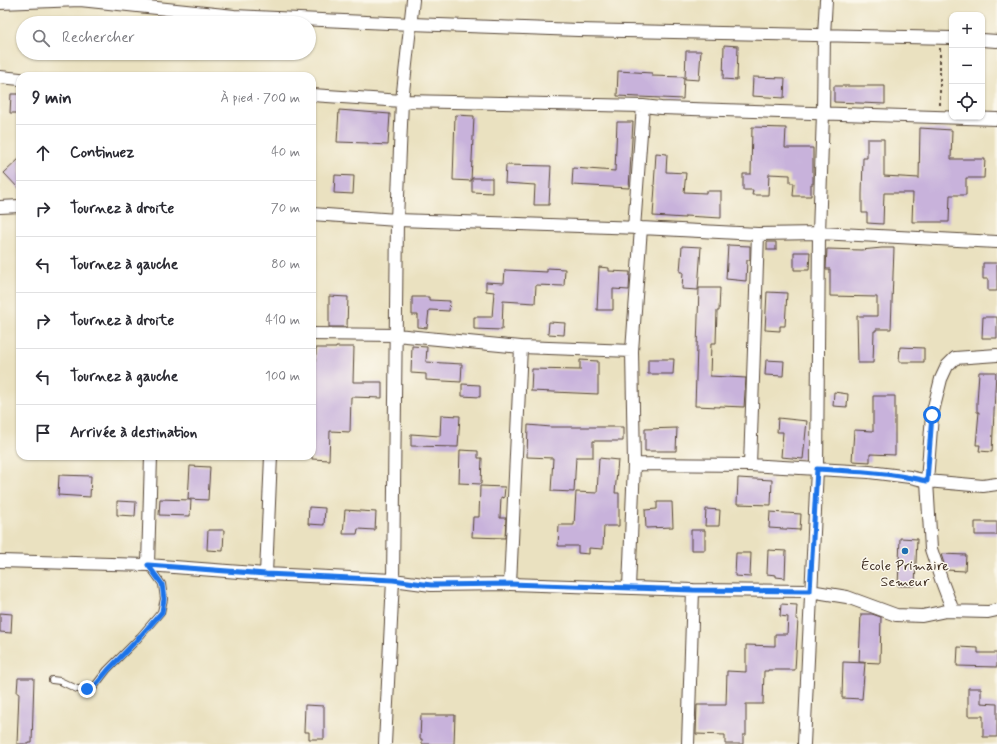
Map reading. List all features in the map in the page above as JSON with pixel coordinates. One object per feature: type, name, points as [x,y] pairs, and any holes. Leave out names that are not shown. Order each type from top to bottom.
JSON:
[{"type":"street","points":[[0,3],[80,0],[234,16]]},
{"type":"street","points":[[385,744],[393,580],[397,220],[402,101],[413,0]]},
{"type":"street","points":[[804,744],[810,591],[817,469],[818,233],[824,113],[824,35],[826,0]]},
{"type":"street","points":[[316,20],[578,30],[949,38]]},
{"type":"street","points":[[985,40],[997,41]]},
{"type":"street","points":[[0,77],[16,79]]},
{"type":"street","points":[[316,95],[402,101],[643,106],[661,108],[997,119]]},
{"type":"street","points":[[629,588],[634,464],[632,351],[643,106]]},
{"type":"street","points":[[0,207],[16,206]]},
{"type":"street","points":[[316,214],[397,220],[638,228],[758,234],[818,233],[997,242]]},
{"type":"street","points":[[750,465],[758,234]]},
{"type":"street","points":[[316,334],[396,335],[521,347],[632,351]]},
{"type":"street","points":[[510,584],[521,347]]},
{"type":"street","points":[[953,611],[931,548],[927,481],[932,415],[941,379],[947,366],[955,358],[997,355]]},
{"type":"street","points":[[148,565],[151,460]]},
{"type":"street","points":[[266,574],[271,460]]},
{"type":"street","points":[[634,464],[750,465],[876,473],[910,477],[927,481],[983,486],[997,484]]},
{"type":"street","points":[[0,561],[148,565],[266,574],[393,580],[431,585],[510,584],[693,590],[810,591],[847,597],[896,615],[922,616],[946,611],[988,612],[997,610]]},
{"type":"street","points":[[688,744],[693,590]]},
{"type":"lane","points":[[52,680],[60,681],[77,689],[94,687],[162,612],[164,599],[162,584],[148,565]]},
{"type":"path","points":[[939,37],[940,117]]},
{"type":"building","points":[[724,45],[738,46],[737,80],[723,79]]},
{"type":"building","points":[[686,51],[701,51],[699,80],[685,79]]},
{"type":"building","points":[[618,71],[652,73],[652,76],[684,77],[683,99],[617,96]]},
{"type":"building","points":[[753,77],[785,78],[784,98],[752,96]]},
{"type":"building","points":[[834,86],[885,86],[885,104],[834,102]]},
{"type":"building","points":[[11,94],[16,94],[16,113],[10,113]]},
{"type":"building","points":[[339,110],[390,114],[388,145],[337,142]]},
{"type":"building","points":[[455,115],[474,116],[471,181],[453,180]]},
{"type":"building","points":[[617,122],[633,122],[629,188],[572,185],[573,168],[615,171]]},
{"type":"building","points":[[752,127],[786,128],[785,148],[813,148],[813,184],[811,184],[811,196],[793,196],[794,183],[790,183],[790,175],[769,174],[768,195],[752,195],[753,190],[743,190],[743,174],[751,174]]},
{"type":"building","points":[[920,128],[952,130],[951,159],[985,159],[984,178],[966,178],[966,195],[950,195],[949,222],[912,222],[913,193],[884,193],[883,224],[867,223],[867,213],[862,213],[862,194],[863,158],[867,158],[867,139],[884,139],[884,176],[919,178]]},
{"type":"building","points":[[656,153],[667,154],[666,172],[686,173],[684,192],[706,193],[706,191],[721,191],[721,218],[653,216]]},
{"type":"building","points":[[16,162],[16,186],[4,173]]},
{"type":"building","points":[[506,165],[551,166],[549,205],[534,205],[535,185],[505,183]]},
{"type":"building","points":[[335,175],[354,176],[353,194],[334,193]]},
{"type":"building","points":[[472,178],[492,178],[492,193],[472,192]]},
{"type":"building","points":[[767,242],[776,242],[776,250],[767,250]]},
{"type":"building","points":[[728,245],[750,246],[750,260],[747,260],[746,281],[726,279]]},
{"type":"building","points":[[682,246],[701,247],[698,290],[682,289],[683,272],[680,272]]},
{"type":"building","points":[[894,248],[891,329],[876,329],[876,331],[874,331],[873,363],[858,363],[857,316],[877,316],[877,297],[830,296],[830,269],[826,269],[827,249],[861,250]]},
{"type":"building","points":[[794,252],[810,252],[809,270],[794,270]]},
{"type":"building","points":[[983,263],[997,263],[997,291],[988,291],[988,279],[983,279]]},
{"type":"building","points":[[599,267],[609,268],[609,271],[630,272],[629,290],[613,289],[613,310],[597,310]]},
{"type":"building","points":[[547,268],[565,269],[564,286],[536,285],[535,303],[503,301],[502,330],[474,329],[474,317],[492,317],[494,292],[486,291],[486,282],[504,283],[505,270],[547,272]]},
{"type":"building","points":[[699,288],[720,288],[719,311],[717,311],[716,343],[711,343],[710,376],[746,378],[744,407],[695,406]]},
{"type":"building","points":[[767,292],[787,293],[785,326],[780,326],[780,331],[765,330]]},
{"type":"building","points":[[329,296],[348,297],[347,327],[329,327]]},
{"type":"building","points":[[412,297],[429,297],[429,300],[450,301],[449,311],[429,310],[427,328],[418,327],[418,315],[412,315]]},
{"type":"building","points":[[983,317],[997,317],[997,338],[982,338]]},
{"type":"building","points":[[549,322],[565,323],[564,335],[548,334]]},
{"type":"building","points":[[412,346],[427,347],[426,362],[462,364],[461,382],[426,380],[426,374],[411,373]]},
{"type":"building","points":[[354,347],[353,382],[382,382],[382,398],[351,397],[350,432],[330,431],[329,460],[316,459],[316,348]]},
{"type":"building","points":[[900,347],[924,348],[924,362],[899,362]]},
{"type":"building","points":[[648,359],[674,359],[673,374],[648,374]]},
{"type":"building","points":[[580,360],[598,361],[598,394],[531,391],[532,369],[580,370]]},
{"type":"building","points":[[766,360],[784,361],[783,376],[765,375]]},
{"type":"building","points":[[979,372],[996,372],[992,452],[979,451],[980,445],[976,445],[979,412],[977,412],[977,403]]},
{"type":"building","points":[[462,384],[480,385],[480,397],[462,396]]},
{"type":"building","points":[[834,392],[848,394],[847,407],[833,406]]},
{"type":"building","points":[[873,396],[895,396],[895,455],[870,454],[870,462],[852,461],[854,430],[873,431]]},
{"type":"building","points":[[441,415],[460,416],[458,447],[411,446],[411,434],[440,436]]},
{"type":"building","points":[[778,418],[807,421],[803,459],[781,457],[783,432],[777,432]]},
{"type":"building","points":[[528,425],[551,427],[623,427],[623,441],[593,441],[593,457],[576,457],[574,492],[551,491],[553,458],[527,457]]},
{"type":"building","points":[[677,428],[676,451],[645,451],[645,429]]},
{"type":"building","points":[[460,450],[478,451],[478,458],[482,458],[481,484],[459,483]]},
{"type":"building","points":[[599,458],[618,460],[615,493],[619,493],[619,526],[604,526],[603,549],[589,548],[589,554],[578,553],[578,546],[558,546],[559,525],[574,525],[576,492],[597,493]]},
{"type":"building","points":[[190,466],[210,467],[208,500],[188,499]]},
{"type":"building","points":[[59,475],[91,476],[90,497],[58,495]]},
{"type":"building","points":[[738,478],[772,480],[771,505],[737,504]]},
{"type":"building","points":[[480,486],[505,487],[504,498],[501,497],[500,518],[506,518],[505,538],[472,537],[473,517],[479,517]]},
{"type":"building","points":[[160,499],[191,500],[190,516],[159,515]]},
{"type":"building","points":[[117,501],[136,502],[135,516],[117,515]]},
{"type":"building","points":[[657,502],[672,502],[673,527],[646,528],[645,510],[657,509]]},
{"type":"building","points":[[309,507],[325,508],[324,525],[308,524]]},
{"type":"building","points":[[706,509],[720,510],[719,526],[705,526]]},
{"type":"building","points":[[345,510],[376,512],[375,530],[358,529],[357,534],[343,534]]},
{"type":"building","points":[[770,512],[801,514],[800,530],[769,528]]},
{"type":"building","points":[[975,522],[997,522],[997,535],[975,535]]},
{"type":"building","points":[[208,530],[224,530],[223,551],[207,550]]},
{"type":"building","points":[[691,530],[705,530],[705,550],[691,550]]},
{"type":"building","points":[[900,538],[917,539],[915,586],[898,586]]},
{"type":"building","points":[[768,550],[786,551],[785,578],[767,574]]},
{"type":"building","points":[[736,553],[751,553],[750,577],[735,576]]},
{"type":"building","points":[[941,554],[966,555],[965,571],[946,570]]},
{"type":"building","points":[[781,604],[797,605],[796,619],[798,619],[795,670],[764,671],[763,704],[746,704],[746,735],[743,735],[743,744],[725,744],[725,735],[696,734],[697,705],[726,705],[727,671],[746,672],[746,645],[775,646],[775,634],[787,634],[788,617],[780,616]]},
{"type":"building","points":[[0,613],[12,614],[11,633],[0,632]]},
{"type":"building","points":[[861,614],[872,614],[881,617],[880,663],[859,662]]},
{"type":"building","points":[[958,647],[978,648],[978,653],[997,653],[997,667],[957,666]]},
{"type":"building","points":[[843,662],[865,663],[862,699],[842,698]]},
{"type":"building","points":[[18,678],[34,678],[32,743],[29,744],[17,744],[19,693],[17,693]]},
{"type":"building","points":[[968,688],[981,688],[981,703],[997,704],[997,737],[983,737],[983,716],[968,716]]},
{"type":"building","points":[[305,705],[324,706],[324,739],[309,739],[309,732],[304,732]]},
{"type":"building","points":[[421,715],[455,715],[454,744],[422,744],[422,739],[420,739]]},
{"type":"place","name":"École Primaire Semeur","points":[[905,551]]},
{"type":"route","points":[[87,689],[94,687],[162,612],[164,599],[162,584],[148,565],[266,574],[393,580],[431,585],[510,584],[693,590],[810,591],[817,469],[869,472],[910,477],[927,481],[932,415]]}]
